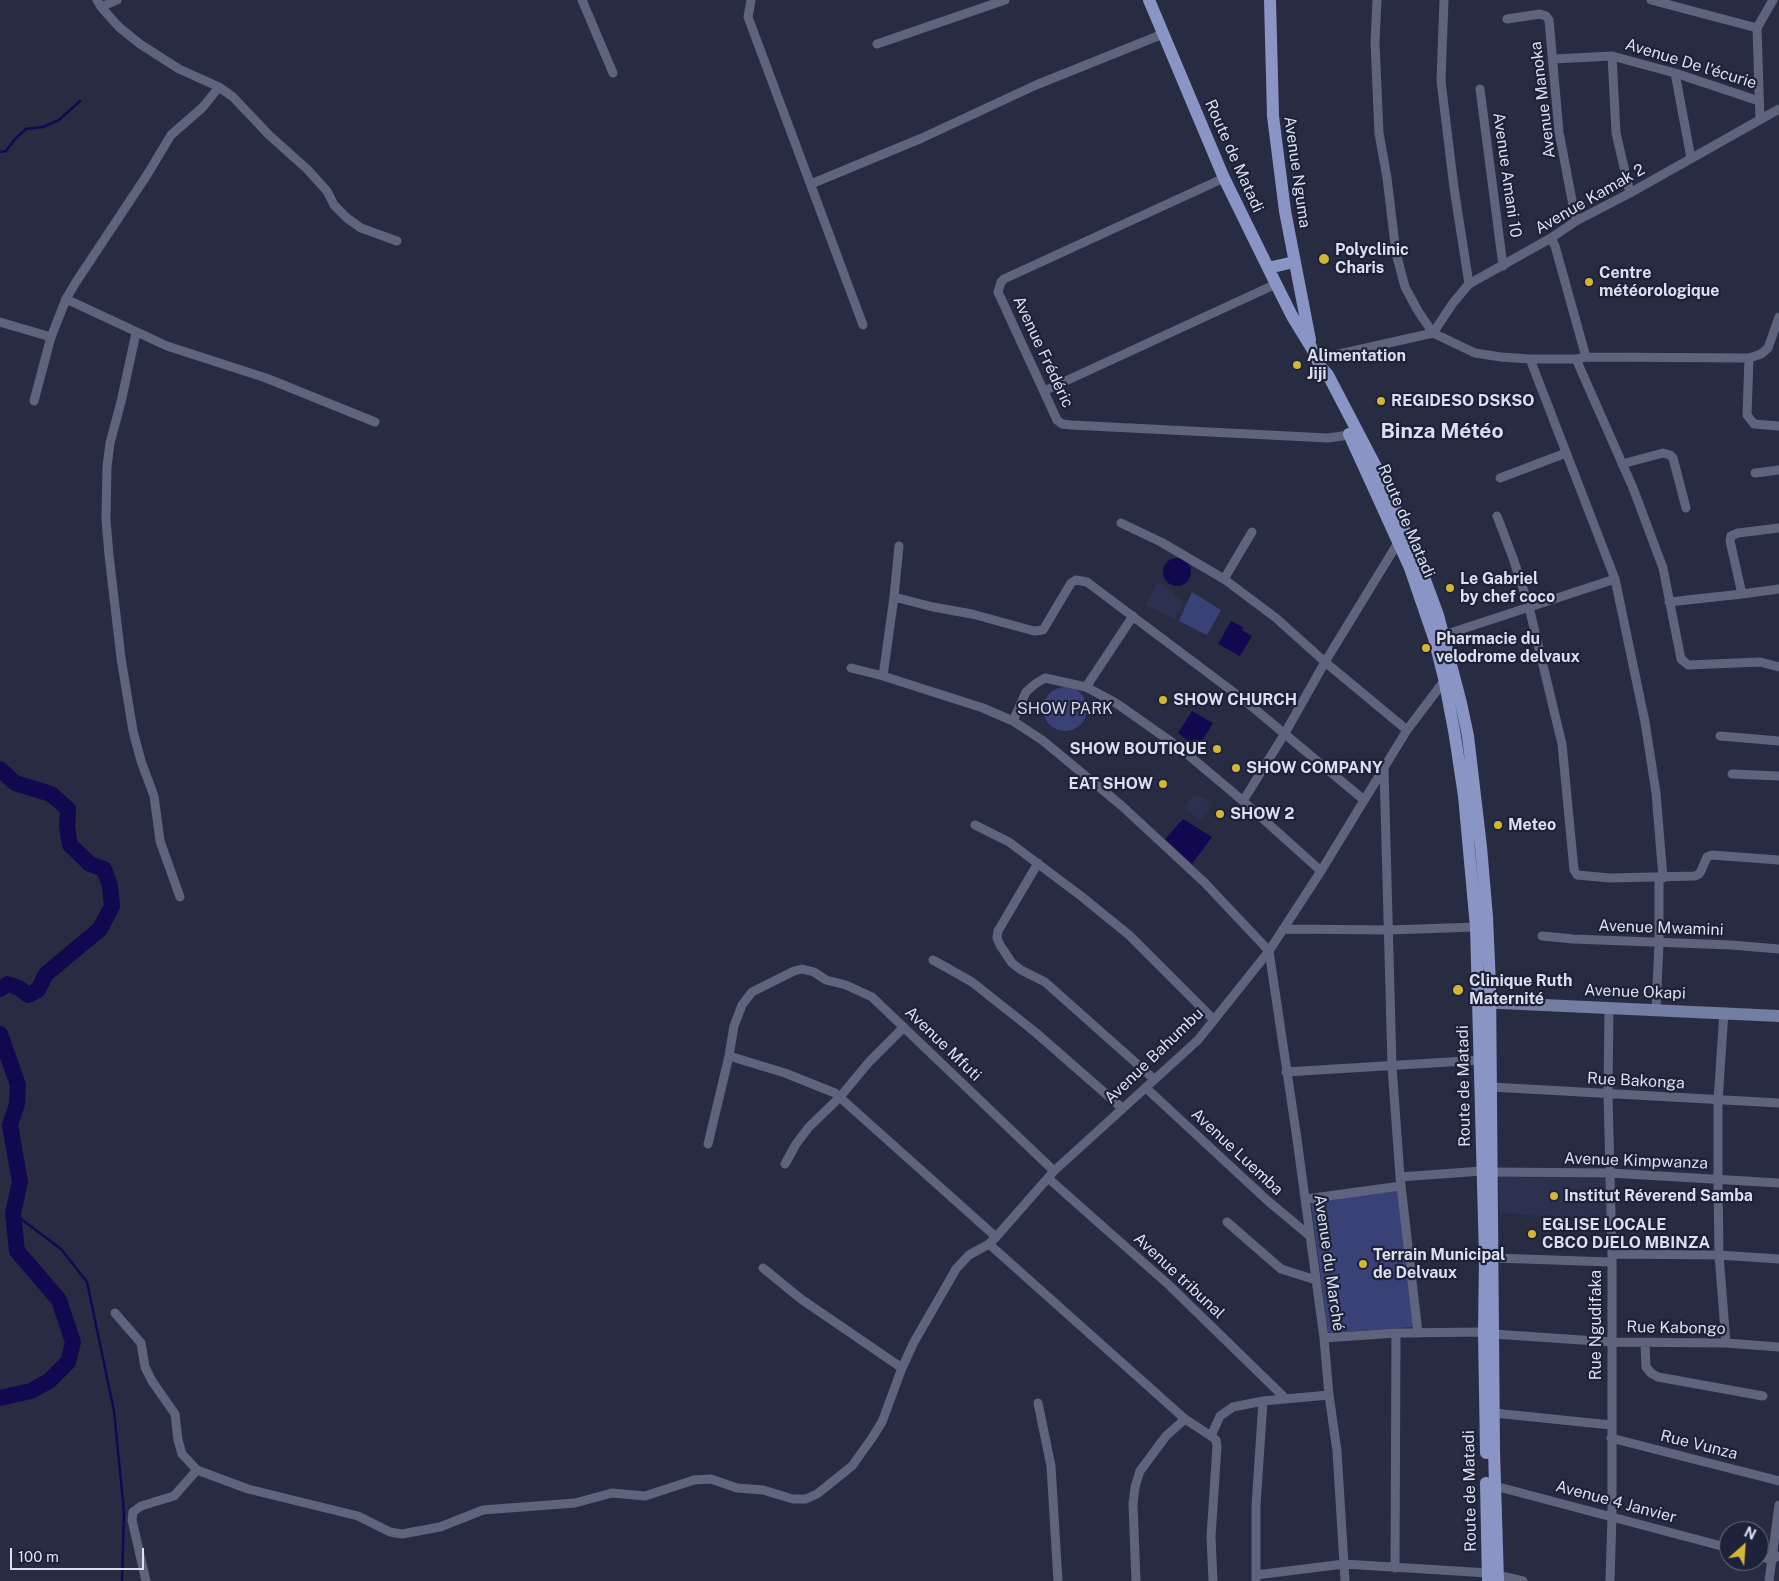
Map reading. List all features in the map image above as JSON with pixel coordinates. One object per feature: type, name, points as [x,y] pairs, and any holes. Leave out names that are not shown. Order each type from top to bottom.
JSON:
[{"type":"main road","name":"Route de Matadi","points":[[1148,0],[1224,178],[1268,268],[1292,316],[1328,375],[1386,486],[1399,541],[1449,675]]},
{"type":"main road","name":"Avenue Nguma","points":[[1270,0],[1273,116],[1285,211],[1294,262],[1316,357]]},
{"type":"main road","points":[[1268,268],[1294,262]]},
{"type":"main road","name":"Route de Matadi","points":[[1316,357],[1321,374],[1349,434],[1424,577],[1444,635],[1456,736],[1473,820],[1487,917],[1481,1060],[1489,1235],[1488,1333],[1493,1577]]},
{"type":"main road","name":"Route de Matadi","points":[[1473,820],[1476,927],[1491,1087],[1486,1172]]},
{"type":"main road","name":"Route de Matadi","points":[[1489,1235],[1494,1258],[1488,1333],[1494,1413],[1493,1577]]},
{"type":"street","points":[[117,0],[99,4],[119,27],[140,44],[179,69],[219,87],[233,97],[269,135],[307,169],[326,191],[334,205],[347,218],[361,228],[397,241]]},
{"type":"street","points":[[582,0],[613,73]]},
{"type":"street","points":[[751,0],[748,17],[863,325]]},
{"type":"street","points":[[877,44],[1005,0]]},
{"type":"street","points":[[1377,0],[1375,42],[1379,133],[1387,178],[1396,253],[1405,287],[1433,333],[1475,353],[1530,359],[1576,359],[1586,357],[1749,358],[1760,354],[1768,348],[1779,317]]},
{"type":"street","points":[[1444,0],[1442,81],[1454,188],[1469,284]]},
{"type":"street","points":[[1651,0],[1757,28]]},
{"type":"street","points":[[1760,120],[1757,28],[1773,0]]},
{"type":"street","name":"Avenue Manoka","points":[[1507,19],[1540,14],[1546,16],[1549,20],[1554,59],[1559,132],[1576,221]]},
{"type":"street","points":[[811,184],[922,138],[1036,85],[1163,34]]},
{"type":"street","points":[[1612,56],[1616,133],[1630,193]]},
{"type":"street","name":"Avenue De l'écurie","points":[[1554,59],[1612,56],[1675,73],[1759,101]]},
{"type":"street","points":[[1675,73],[1691,158]]},
{"type":"street","points":[[34,401],[51,337],[66,300],[171,135],[196,114],[219,87]]},
{"type":"street","name":"Avenue Amani 10","points":[[1480,89],[1503,266]]},
{"type":"street","name":"Avenue Kamak 2","points":[[1433,333],[1453,303],[1469,284],[1551,238],[1576,221],[1630,193],[1779,109]]},
{"type":"street","name":"Avenue Frédéric","points":[[1224,178],[1001,282],[998,292],[1057,420],[1062,424],[1328,438],[1349,434]]},
{"type":"street","points":[[1551,238],[1555,246],[1586,357]]},
{"type":"street","points":[[1044,391],[1276,284]]},
{"type":"street","points":[[66,300],[166,346],[266,378],[376,422]]},
{"type":"street","points":[[0,322],[51,337]]},
{"type":"street","points":[[136,333],[110,442],[107,466],[106,520],[121,658],[133,731],[141,761],[154,796],[160,841],[180,897]]},
{"type":"street","points":[[1316,357],[1433,333]]},
{"type":"street","points":[[1749,358],[1747,415],[1754,424],[1779,426]]},
{"type":"street","points":[[1530,359],[1615,578],[1645,722],[1656,793],[1661,878],[1656,1009]]},
{"type":"street","points":[[1576,359],[1622,464],[1663,568],[1681,659],[1688,665],[1760,662],[1779,667]]},
{"type":"street","points":[[1500,478],[1566,453]]},
{"type":"street","points":[[1622,464],[1663,453],[1670,455],[1673,458],[1686,508]]},
{"type":"street","points":[[1755,473],[1779,470]]},
{"type":"street","points":[[1497,516],[1513,558],[1528,608],[1562,744],[1574,870],[1577,875],[1610,878],[1661,878],[1699,874],[1707,857],[1712,855],[1779,860]]},
{"type":"street","points":[[1121,523],[1161,542],[1224,580],[1276,618],[1325,662],[1407,730]]},
{"type":"street","points":[[1742,594],[1730,541],[1732,536],[1738,533],[1779,528]]},
{"type":"street","points":[[1224,580],[1252,532]]},
{"type":"street","points":[[1243,801],[1399,541]]},
{"type":"street","points":[[883,676],[899,546]]},
{"type":"street","points":[[1444,635],[1615,578]]},
{"type":"street","points":[[894,597],[972,614],[1034,631],[1044,630],[1071,583],[1076,580],[1087,582],[1192,659],[1285,733],[1364,800]]},
{"type":"street","points":[[1669,602],[1779,589]]},
{"type":"street","points":[[1086,687],[1133,616]]},
{"type":"street","points":[[851,668],[883,676],[983,708],[1013,722],[1042,740],[1122,806],[1205,883],[1268,951]]},
{"type":"street","name":"Avenue Bahumbu","points":[[197,1470],[248,1489],[358,1516],[390,1532],[402,1534],[440,1527],[484,1510],[575,1503],[612,1493],[645,1496],[694,1480],[711,1479],[737,1488],[763,1490],[793,1500],[806,1499],[817,1494],[852,1466],[882,1422],[914,1342],[956,1269],[969,1255],[989,1244],[1051,1175],[1198,1040],[1268,951],[1321,871],[1407,730],[1449,675]]},
{"type":"street","points":[[1013,722],[1026,692],[1045,678],[1086,687],[1116,703],[1180,748],[1321,871]]},
{"type":"street","points":[[1720,736],[1779,741]]},
{"type":"street","points":[[1384,768],[1392,1066],[1401,1181],[1418,1333]]},
{"type":"street","points":[[1732,774],[1779,776]]},
{"type":"street","points":[[975,825],[1009,842],[1129,935],[1214,1020]]},
{"type":"street","points":[[1038,863],[998,931],[997,938],[1000,945],[1012,963],[1044,982],[1154,1079]]},
{"type":"street","points":[[1283,929],[1388,930],[1476,927]]},
{"type":"street","name":"Avenue Mwamini","points":[[1542,936],[1573,939],[1731,945],[1779,950]]},
{"type":"street","name":"Avenue du Marché","points":[[1268,951],[1306,1199],[1324,1338],[1329,1394],[1338,1451],[1345,1581]]},
{"type":"street","points":[[933,960],[972,982],[1035,1032],[1122,1108]]},
{"type":"street","name":"Avenue Mfuti","points":[[729,1056],[734,1026],[742,1005],[752,992],[794,971],[802,969],[814,972],[826,980],[872,997],[1051,1175]]},
{"type":"street","name":"Avenue Okapi","points":[[1484,1002],[1779,1016]]},
{"type":"street","name":"Rue Ngudifaka","points":[[1609,1008],[1608,1094],[1612,1425],[1610,1581]]},
{"type":"street","points":[[1724,1012],[1718,1101],[1718,1180],[1719,1255],[1726,1343]]},
{"type":"street","points":[[785,1164],[796,1144],[809,1127],[840,1097],[869,1062],[904,1027]]},
{"type":"street","points":[[708,1144],[729,1056],[785,1073],[835,1093],[996,1237]]},
{"type":"street","points":[[1286,1072],[1481,1060]]},
{"type":"street","name":"Rue Bakonga","points":[[1491,1087],[1779,1103]]},
{"type":"street","name":"Avenue Luemba","points":[[1146,1088],[1268,1201],[1310,1236]]},
{"type":"street","name":"Avenue Kimpwanza","points":[[1306,1199],[1401,1181],[1486,1172],[1610,1173],[1779,1183]]},
{"type":"street","name":"Avenue tribunal","points":[[1051,1175],[1170,1286],[1286,1399]]},
{"type":"street","points":[[1227,1222],[1281,1269],[1316,1280]]},
{"type":"street","points":[[989,1244],[1185,1419],[1216,1440],[1211,1537],[1213,1581]]},
{"type":"street","points":[[1494,1258],[1611,1258],[1719,1255],[1779,1259]]},
{"type":"street","points":[[763,1268],[801,1299],[902,1368]]},
{"type":"street","points":[[115,1313],[141,1343],[145,1367],[152,1381],[175,1414],[178,1440],[182,1454],[197,1470],[174,1496],[141,1506],[133,1512],[132,1520],[146,1581]]},
{"type":"street","points":[[1395,1568],[1396,1333]]},
{"type":"street","name":"Rue Kabongo","points":[[1324,1338],[1396,1333],[1488,1333],[1611,1342],[1726,1343],[1779,1347]]},
{"type":"street","points":[[1645,1343],[1646,1367],[1650,1373],[1658,1377],[1763,1396]]},
{"type":"street","points":[[1211,1436],[1220,1416],[1234,1407],[1329,1394]]},
{"type":"street","points":[[1263,1402],[1256,1506],[1256,1578],[1344,1564],[1523,1581]]},
{"type":"street","points":[[1038,1403],[1051,1466],[1058,1581]]},
{"type":"street","points":[[1494,1413],[1612,1425]]},
{"type":"street","points":[[1136,1581],[1134,1487],[1140,1471],[1166,1436],[1185,1419]]},
{"type":"street","name":"Rue Vunza","points":[[1612,1438],[1779,1481]]},
{"type":"street","name":"Avenue 4 Janvier","points":[[1495,1486],[1719,1545]]},
{"type":"street","points":[[1769,1581],[1776,1557],[1779,1505]]},
{"type":"shaded area","points":[[1177,558],[1187,562],[1191,572],[1187,582],[1177,586],[1167,582],[1163,572],[1167,562]]},
{"type":"shaded area","points":[[1158,582],[1174,592],[1173,596],[1185,602],[1175,619],[1145,605]]},
{"type":"shaded area","points":[[1231,621],[1243,627],[1242,630],[1252,636],[1240,656],[1218,644]]},
{"type":"shaded area","points":[[1192,711],[1213,723],[1198,748],[1178,733]]},
{"type":"shaded area","points":[[1198,795],[1210,803],[1207,805],[1210,807],[1200,820],[1184,808],[1190,799]]},
{"type":"shaded area","points":[[1183,819],[1212,837],[1192,864],[1165,839]]},
{"type":"shaded area","name":"Institut Réverend Samba","points":[[1499,1175],[1608,1179],[1609,1221],[1500,1213]]},
{"type":"green space","points":[[1192,592],[1221,610],[1207,635],[1179,621]]},
{"type":"green space","name":"SHOW PARK","points":[[1065,687],[1077,691],[1083,697],[1087,709],[1083,721],[1077,727],[1065,731],[1053,727],[1047,721],[1043,709],[1047,697],[1053,691]]},
{"type":"green space","name":"Terrain Municipal de Delvaux","points":[[1398,1191],[1414,1327],[1328,1333],[1311,1202]]},
{"type":"waterway","points":[[0,152],[6,151],[26,129],[43,127],[59,120],[80,101]]},
{"type":"waterway","points":[[0,769],[15,783],[51,794],[68,809],[67,827],[70,845],[90,864],[104,869],[110,886],[112,906],[100,929],[46,974],[38,990],[28,995],[19,988],[8,984],[0,989]]},
{"type":"waterway","points":[[0,1034],[18,1085],[17,1104],[10,1125],[20,1182],[13,1213],[17,1251],[59,1300],[73,1342],[68,1362],[49,1381],[31,1391],[0,1398]]},
{"type":"waterway","points":[[13,1213],[61,1249],[87,1282],[114,1411],[124,1512],[122,1581]]},
{"type":"place","name":"Polyclinic Charis","points":[[1324,259]]},
{"type":"place","name":"Centre météorologique","points":[[1589,282]]},
{"type":"place","name":"Alimentation Jiji","points":[[1297,365]]},
{"type":"place","name":"REGIDESO DSKSO","points":[[1381,401]]},
{"type":"place","name":"Le Gabriel by chef coco","points":[[1450,588]]},
{"type":"place","name":"Pharmacie du velodrome delvaux","points":[[1426,648]]},
{"type":"place","name":"SHOW CHURCH","points":[[1163,700]]},
{"type":"place","name":"SHOW BOUTIQUE","points":[[1217,749]]},
{"type":"place","name":"SHOW COMPANY","points":[[1236,768]]},
{"type":"place","name":"EAT SHOW","points":[[1163,784]]},
{"type":"place","name":"SHOW 2","points":[[1220,814]]},
{"type":"place","name":"Meteo","points":[[1498,825]]},
{"type":"place","name":"Clinique Ruth Maternité","points":[[1458,990]]},
{"type":"place","name":"Institut Réverend Samba","points":[[1554,1196]]},
{"type":"place","name":"EGLISE LOCALE CBCO DJELO MBINZA","points":[[1532,1234]]},
{"type":"place","name":"Terrain Municipal de Delvaux","points":[[1363,1264]]},
{"type":"district","name":"Binza Météo","points":[[1442,432]]}]
